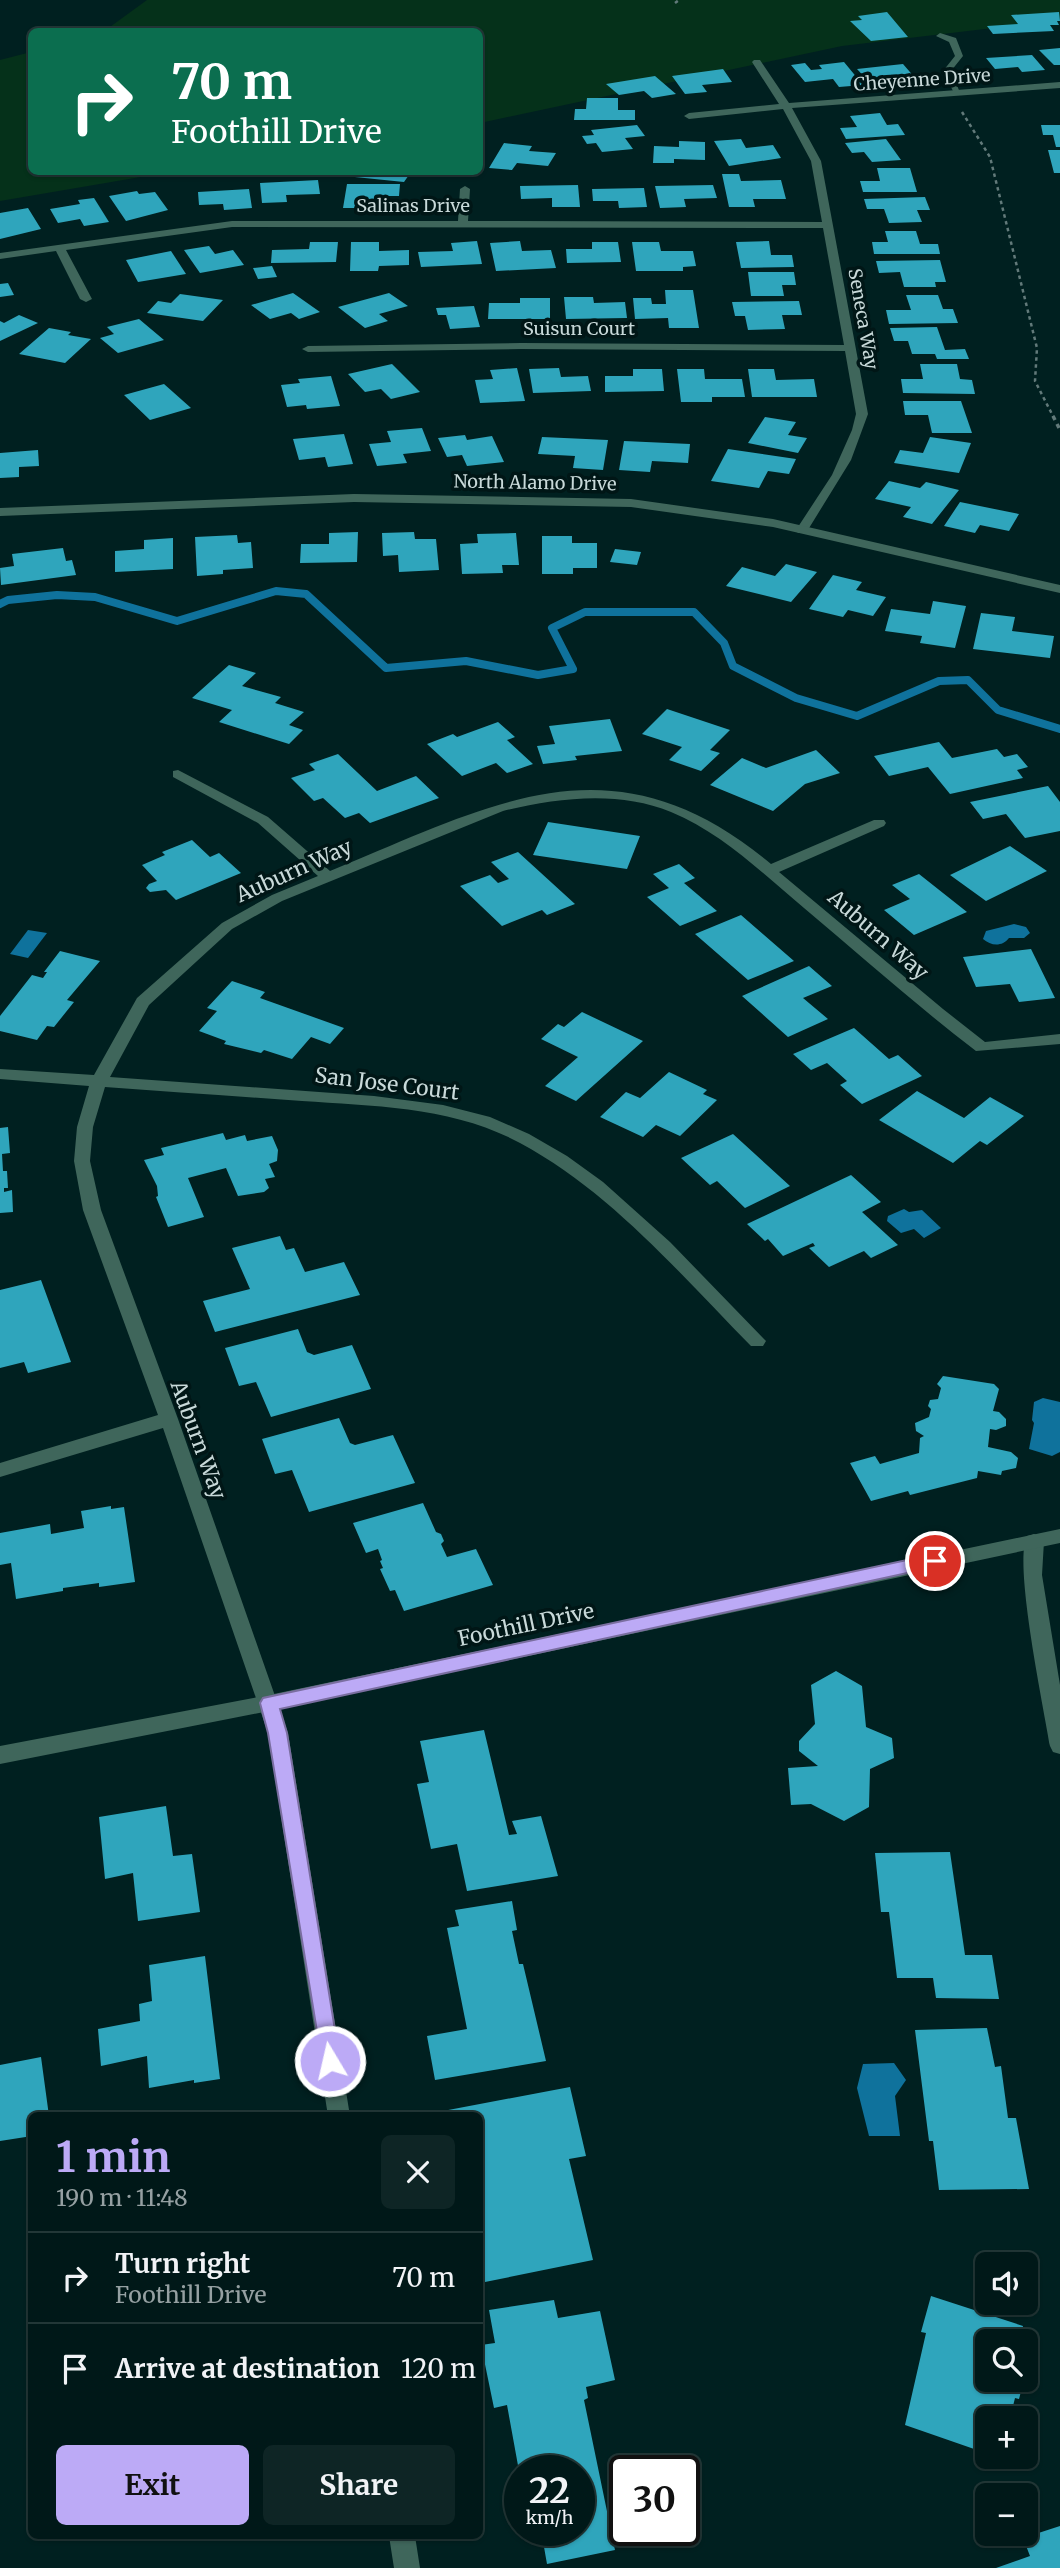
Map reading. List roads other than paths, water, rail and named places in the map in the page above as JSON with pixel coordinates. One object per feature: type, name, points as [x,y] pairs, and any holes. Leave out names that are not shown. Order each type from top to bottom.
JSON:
[{"type":"street","name":"Seneca Way","points":[[757,62],[786,106],[816,161],[862,414],[857,439],[842,470],[802,530]]},
{"type":"street","name":"Cheyenne Drive","points":[[689,116],[1060,85]]},
{"type":"street","points":[[463,223],[465,189]]},
{"type":"street","name":"Salinas Drive","points":[[0,256],[232,224],[829,225]]},
{"type":"street","points":[[58,247],[86,299]]},
{"type":"street","name":"Suisun Court","points":[[308,349],[521,346],[849,348]]},
{"type":"street","name":"North Alamo Drive","points":[[0,512],[340,499],[592,500],[670,507],[802,530],[1060,589]]},
{"type":"street","points":[[178,774],[263,820],[328,877]]},
{"type":"street","name":"Auburn Way","points":[[338,2112],[278,1733],[270,1703],[92,1210],[82,1161],[85,1127],[99,1081],[143,1002],[227,926],[277,898],[498,808],[570,794],[606,794],[642,799],[676,808],[734,841],[937,1013],[982,1046],[1060,1039]]},
{"type":"street","points":[[770,870],[879,823]]},
{"type":"street","name":"San Jose Court","points":[[0,1074],[374,1101],[431,1108],[485,1121],[565,1160],[608,1194],[757,1341]]},
{"type":"street","points":[[0,1469],[169,1419]]},
{"type":"street","name":"Foothill Drive","points":[[0,1755],[270,1703],[1060,1536]]},
{"type":"street","points":[[1034,1541],[1032,1575],[1060,1746]]},
{"type":"street","points":[[402,2539],[407,2568]]},
{"type":"lane","points":[[940,36],[953,40],[957,46],[959,56],[947,71],[955,93]]},
{"type":"water","points":[[1014,924],[1026,927],[1030,933],[1024,938],[1009,938],[1000,944],[989,943],[983,939],[986,931]]},
{"type":"water","points":[[28,930],[47,933],[28,958],[10,954]]},
{"type":"water","points":[[904,1209],[909,1212],[922,1210],[941,1228],[924,1238],[914,1229],[901,1233],[887,1221],[888,1216]]},
{"type":"water","points":[[1043,1398],[1060,1402],[1060,1452],[1052,1456],[1029,1449],[1034,1423],[1034,1402]]},
{"type":"water","points":[[894,2063],[906,2080],[895,2096],[900,2136],[869,2136],[857,2088],[863,2064]]},
{"type":"waterway","points":[[0,604],[8,600],[57,595],[95,597],[177,621],[276,591],[306,594],[386,668],[466,661],[538,675],[573,669],[552,628],[585,612],[694,612],[724,643],[733,666],[796,698],[857,716],[939,681],[968,680],[998,710],[1060,729]]}]
